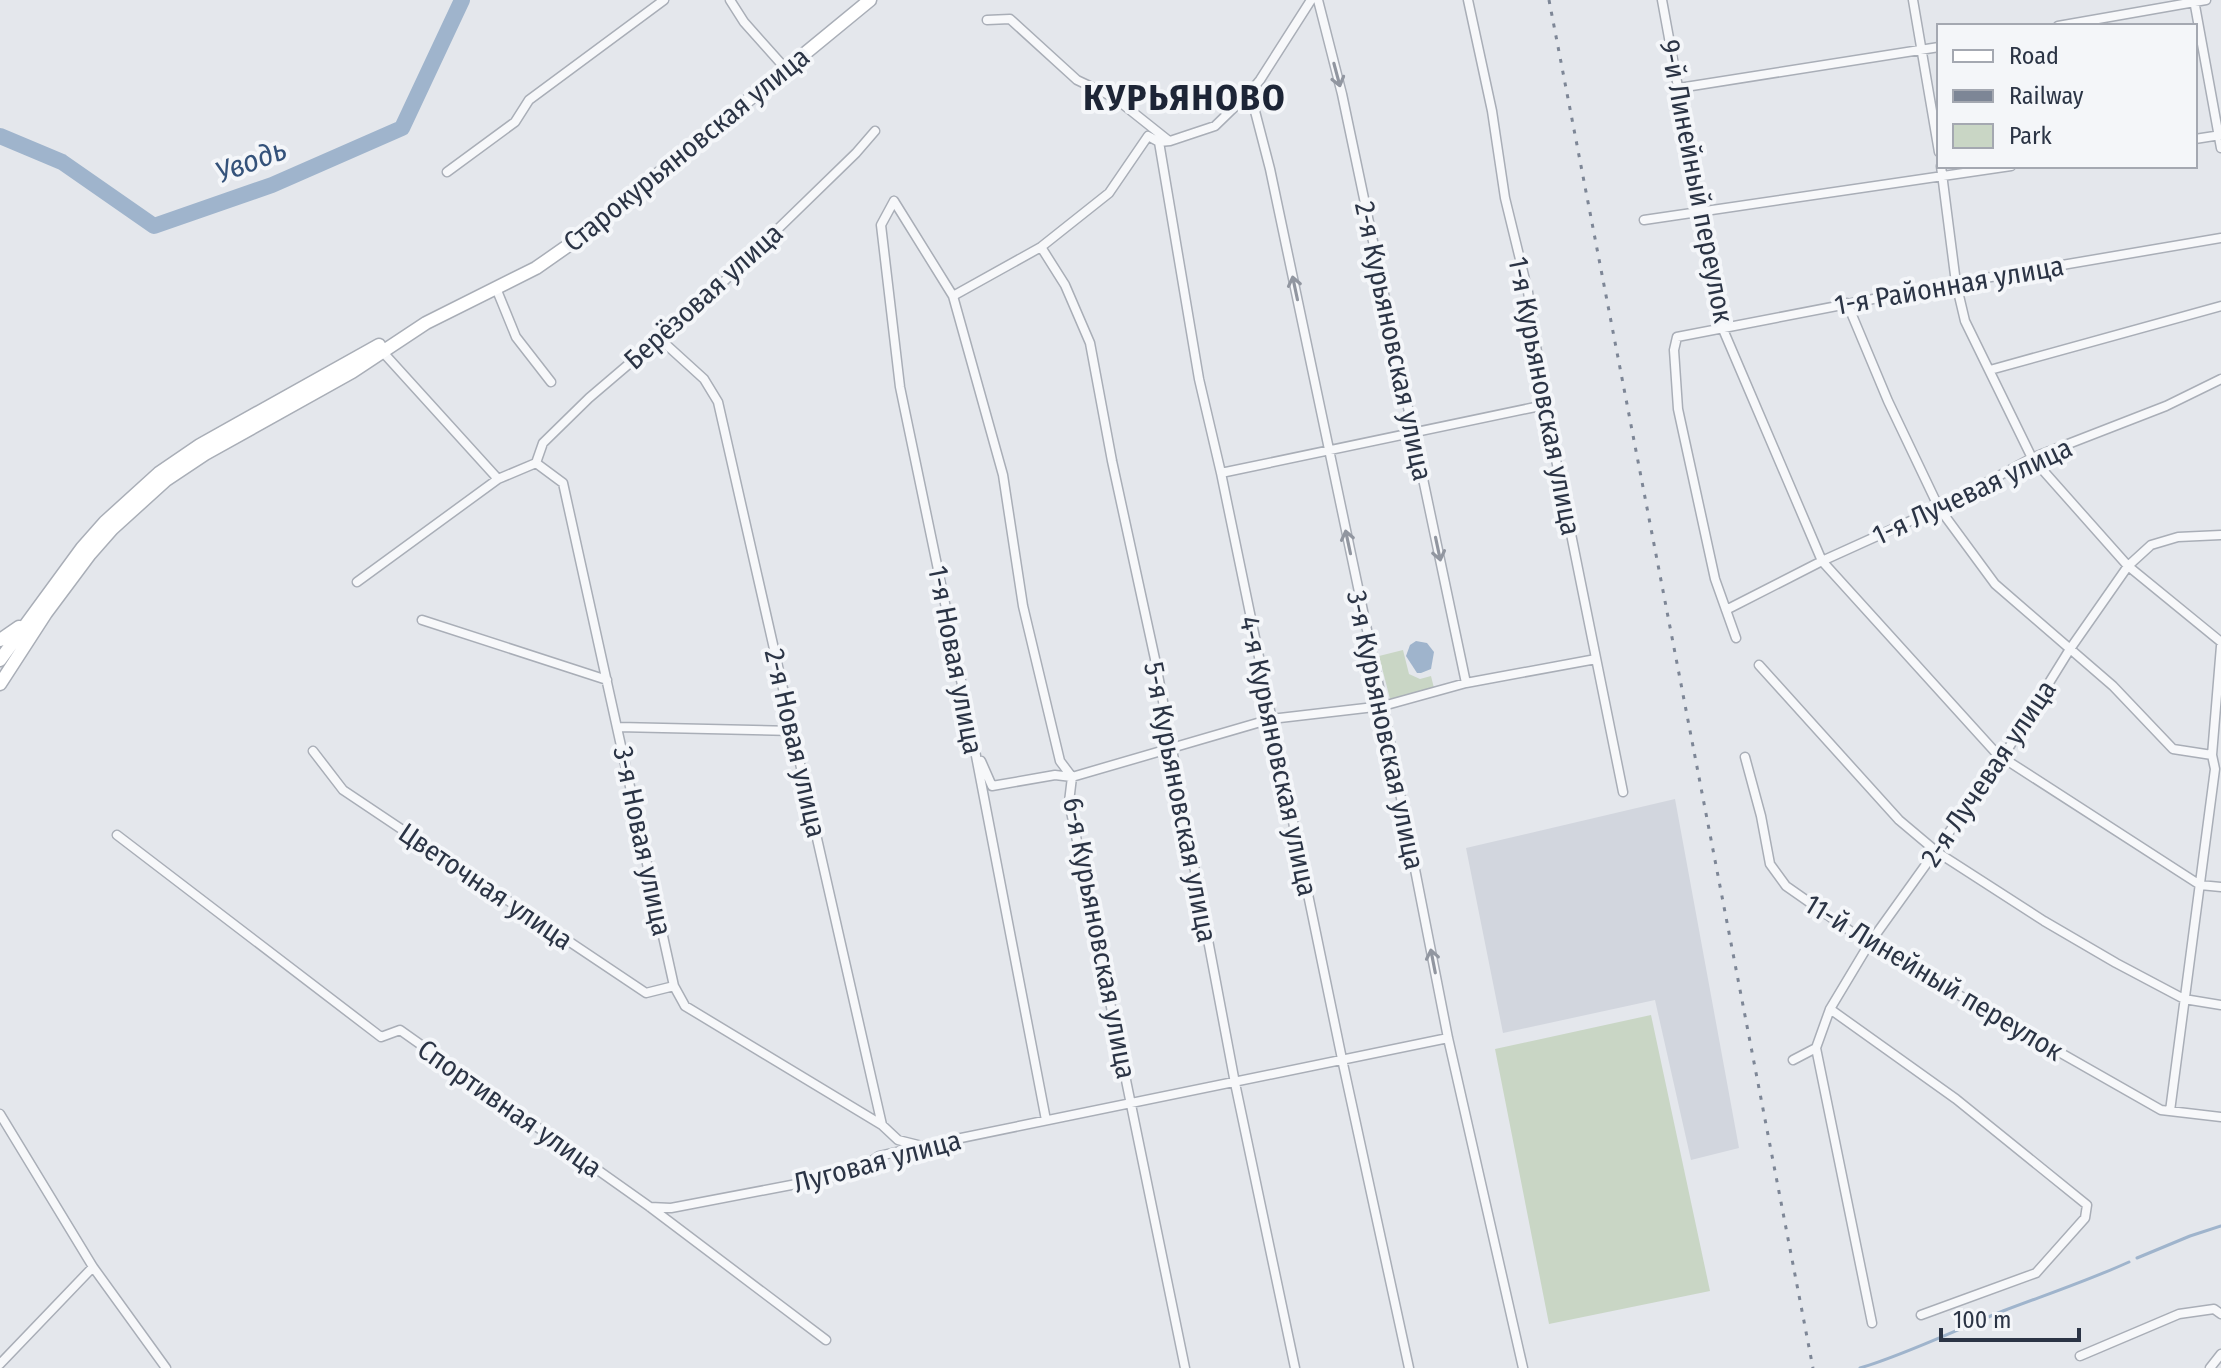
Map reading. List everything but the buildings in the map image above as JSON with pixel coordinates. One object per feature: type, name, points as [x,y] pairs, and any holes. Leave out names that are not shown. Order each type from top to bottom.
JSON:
[{"type":"main road","name":"Старокурьяновская улица","points":[[5,657],[46,613],[112,529],[184,467],[352,372],[380,348],[536,268],[589,231],[870,0]]},
{"type":"main road","points":[[0,684],[5,657],[37,608],[97,531],[128,500],[159,473],[200,445],[380,348]]},
{"type":"main road","points":[[0,640],[12,634],[37,608]]},
{"type":"street","points":[[447,172],[515,122],[529,100],[664,0]]},
{"type":"street","points":[[730,0],[744,22],[785,68]]},
{"type":"street","points":[[953,296],[1041,247],[1109,193],[1148,136],[1159,142],[1170,141],[1215,126],[1250,92],[1311,0]]},
{"type":"street","name":"2-я Курьяновская улица","points":[[1318,0],[1342,94],[1466,683]]},
{"type":"street","name":"1-я Курьяновская улица","points":[[1468,0],[1492,111],[1505,198],[1528,292],[1545,405],[1623,792]]},
{"type":"street","name":"9-й Линейный переулок","points":[[1662,0],[1722,327],[1822,561],[1997,754],[2200,885]]},
{"type":"street","points":[[1913,0],[1937,139]]},
{"type":"street","points":[[2069,24],[2206,0]]},
{"type":"street","points":[[2194,1],[2221,148]]},
{"type":"street","points":[[987,20],[1010,19],[1077,80],[1115,98],[1170,141]]},
{"type":"street","points":[[1679,88],[1937,47]]},
{"type":"street","name":"3-я Курьяновская улица","points":[[1250,92],[1270,169],[1383,706],[1448,1038],[1524,1368]]},
{"type":"street","name":"Берёзовая улица","points":[[536,463],[543,443],[589,398],[711,294],[875,131]]},
{"type":"street","points":[[2197,139],[2220,135]]},
{"type":"street","name":"4-я Курьяновская улица","points":[[1159,142],[1199,379],[1409,1368]]},
{"type":"street","points":[[1644,220],[1942,171],[1983,168]]},
{"type":"street","points":[[1942,171],[1956,283],[1965,321],[2032,458],[2128,566],[2221,646],[2212,755],[2218,769],[2166,1110],[2221,1117]]},
{"type":"street","name":"6-я Курьяновская улица","points":[[894,201],[953,296],[1003,475],[1023,606],[1060,761],[1072,777],[1069,802],[1185,1368]]},
{"type":"street","name":"1-я Новая улица","points":[[894,201],[881,225],[900,387],[974,744],[1046,1120]]},
{"type":"street","name":"1-я Районная улица","points":[[1726,610],[1715,579],[1678,409],[1674,350],[1677,337],[1956,283],[2221,238]]},
{"type":"street","name":"5-я Курьяновская улица","points":[[1041,247],[1065,285],[1090,343],[1235,1083],[1295,1368]]},
{"type":"street","points":[[496,288],[516,337],[551,382]]},
{"type":"street","points":[[1847,303],[1888,401],[1939,508],[1995,584],[2113,686],[2173,749],[2212,755]]},
{"type":"street","points":[[1990,370],[2221,306]]},
{"type":"street","name":"2-я Новая улица","points":[[660,339],[704,379],[718,402],[882,1125]]},
{"type":"street","points":[[380,348],[498,479]]},
{"type":"street","name":"1-я Лучевая улица","points":[[1726,610],[1822,561],[1939,508],[2032,458],[2166,406],[2221,379]]},
{"type":"street","points":[[1221,473],[1545,405]]},
{"type":"street","points":[[357,582],[498,479],[536,463]]},
{"type":"street","name":"3-я Новая улица","points":[[536,463],[563,483],[674,986],[685,1006],[882,1125]]},
{"type":"street","name":"2-я Лучевая улица","points":[[1816,1048],[1830,1009],[1869,944],[2003,757],[2070,649],[2128,566],[2151,545],[2178,537],[2221,535]]},
{"type":"street","points":[[1726,610],[1736,638]]},
{"type":"street","points":[[422,620],[607,680]]},
{"type":"street","points":[[974,744],[992,786],[1055,775],[1072,777],[1271,719],[1383,706],[1466,683],[1596,659]]},
{"type":"street","points":[[1759,665],[1899,820],[1937,852],[2044,921],[2184,999],[2221,1005]]},
{"type":"street","points":[[618,727],[794,731]]},
{"type":"street","name":"Цветочная улица","points":[[313,751],[343,790],[646,993],[674,986]]},
{"type":"street","name":"11-й Линейный переулок","points":[[1745,757],[1770,864],[1786,886],[1869,944],[2166,1110]]},
{"type":"street","name":"Спортивная улица","points":[[117,835],[381,1037],[400,1030],[650,1207],[826,1340]]},
{"type":"street","points":[[2200,885],[2221,887]]},
{"type":"street","points":[[1830,1009],[1956,1099],[2087,1205],[2085,1218],[2036,1273],[1921,1315]]},
{"type":"street","name":"Луговая улица","points":[[650,1207],[671,1208],[854,1173],[879,1156],[922,1146],[1448,1038]]},
{"type":"street","points":[[1793,1060],[1816,1048],[1872,1323]]},
{"type":"street","points":[[0,1114],[3,1125],[93,1267],[166,1368]]},
{"type":"street","points":[[882,1125],[898,1140],[922,1146]]},
{"type":"street","points":[[0,1364],[93,1267]]},
{"type":"street","points":[[2080,1356],[2179,1314],[2197,1310],[2218,1312]]},
{"type":"street","points":[[2210,1368],[2221,1354]]},
{"type":"shaded area","points":[[1675,799],[1739,1148],[1691,1160],[1655,1000],[1503,1033],[1466,848]]},
{"type":"green space","points":[[1403,650],[1409,674],[1420,679],[1431,676],[1434,688],[1390,699],[1379,656]]},
{"type":"green space","points":[[1651,1015],[1710,1291],[1549,1324],[1495,1049]]},
{"type":"water","points":[[1416,641],[1427,643],[1434,652],[1431,669],[1421,673],[1417,673],[1406,656],[1410,645]]},
{"type":"waterway","name":"Уводь","points":[[0,136],[62,162],[154,226],[272,185],[402,128],[462,0]]},
{"type":"waterway","points":[[2137,1258],[2221,1226]]},
{"type":"waterway","points":[[1860,1368],[2129,1262]]},
{"type":"railway","points":[[1549,0],[1813,1368]]},
{"type":"district","name":"КУРЬЯНОВО","points":[[1185,97]]}]
